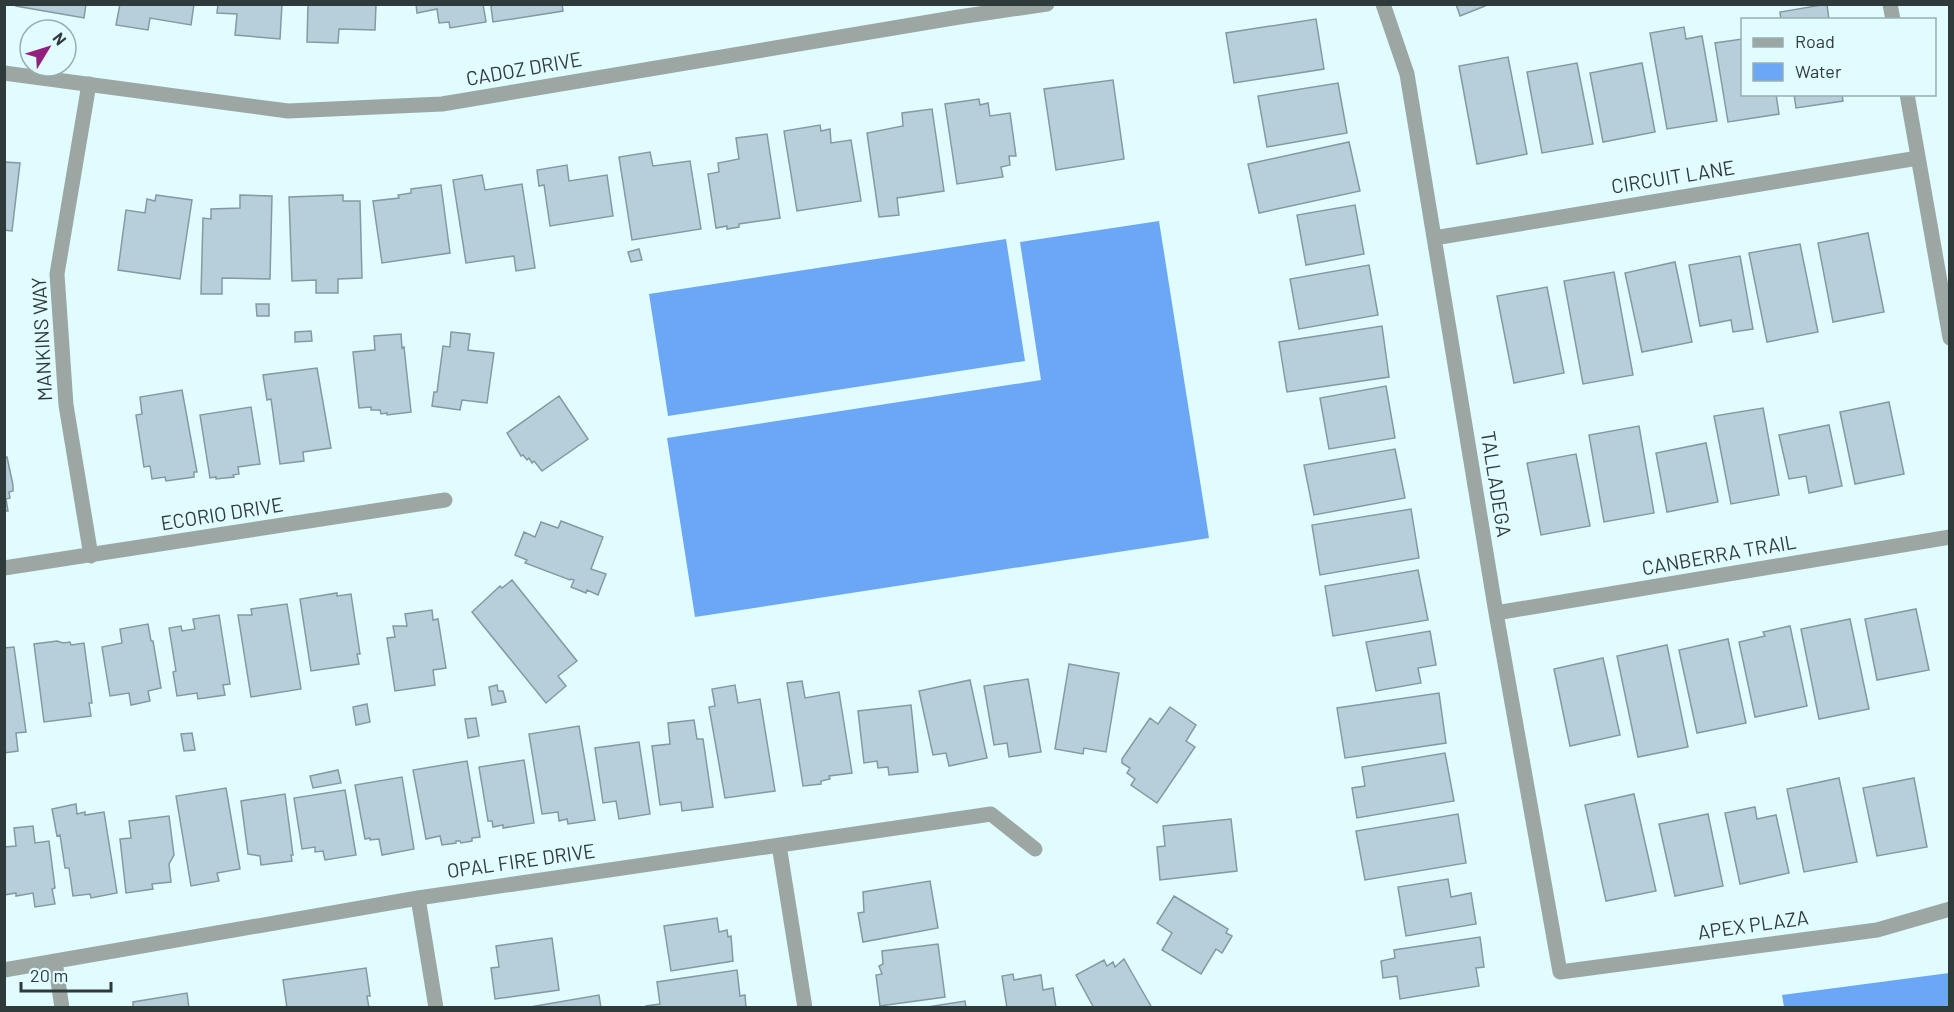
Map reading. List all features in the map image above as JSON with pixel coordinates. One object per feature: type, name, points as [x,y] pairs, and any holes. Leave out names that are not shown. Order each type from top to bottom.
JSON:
[{"type":"street","name":"CADOZ DRIVE","points":[[4,73],[288,111],[442,104],[958,11],[1047,4]]},
{"type":"street","name":"TALLADEGA","points":[[1383,4],[1407,74],[1496,613],[1560,972]]},
{"type":"street","name":"MANKINS WAY","points":[[89,84],[57,274],[66,405],[90,556]]},
{"type":"street","points":[[1907,96],[1950,339]]},
{"type":"street","name":"CIRCUIT LANE","points":[[1434,238],[1918,158]]},
{"type":"street","name":"ECORIO DRIVE","points":[[4,568],[445,500]]},
{"type":"street","name":"CANBERRA TRAIL","points":[[1496,613],[1950,537]]},
{"type":"street","name":"OPAL FIRE DRIVE","points":[[4,970],[418,898],[991,814],[1035,849]]},
{"type":"street","points":[[779,845],[805,1008]]},
{"type":"street","points":[[418,898],[435,1008]]},
{"type":"street","name":"APEX PLAZA","points":[[1560,972],[1877,930],[1950,909]]},
{"type":"street","points":[[55,961],[62,1008]]},
{"type":"water","points":[[1159,221],[1209,538],[695,617],[667,438],[1041,380],[1020,242]]},
{"type":"water","points":[[1006,239],[1025,361],[668,416],[649,294]]},
{"type":"water","points":[[1949,973],[1949,1007],[1784,1007],[1782,995]]},
{"type":"building","points":[[16,4],[86,4],[84,18],[16,6]]},
{"type":"building","points":[[120,4],[194,4],[191,25],[150,18],[148,30],[116,25]]},
{"type":"building","points":[[218,4],[282,4],[280,39],[235,35],[237,14],[217,13]]},
{"type":"building","points":[[308,4],[376,4],[375,30],[339,29],[338,43],[307,42]]},
{"type":"building","points":[[416,4],[483,4],[486,22],[450,28],[449,22],[439,23],[437,9],[417,13]]},
{"type":"building","points":[[493,4],[562,4],[563,11],[493,22],[491,7]]},
{"type":"building","points":[[1456,4],[1490,4],[1460,16]]},
{"type":"building","points":[[1827,4],[1829,18],[1781,18],[1780,12]]},
{"type":"building","points":[[1316,19],[1324,69],[1234,83],[1226,33]]},
{"type":"building","points":[[1684,27],[1686,39],[1702,36],[1717,121],[1667,129],[1650,33]]},
{"type":"building","points":[[1741,39],[1741,96],[1776,96],[1779,114],[1728,122],[1715,43]]},
{"type":"building","points":[[1508,57],[1527,154],[1477,164],[1459,66]]},
{"type":"building","points":[[1577,63],[1593,144],[1542,153],[1527,72]]},
{"type":"building","points":[[1642,63],[1655,132],[1603,142],[1590,73]]},
{"type":"building","points":[[1113,80],[1124,159],[1056,170],[1044,89]]},
{"type":"building","points":[[1338,83],[1347,133],[1267,147],[1258,96]]},
{"type":"building","points":[[1794,96],[1842,96],[1843,101],[1796,108]]},
{"type":"building","points":[[979,99],[980,105],[988,103],[990,116],[1010,113],[1016,156],[1009,156],[1010,165],[1001,167],[1003,177],[957,184],[945,104]]},
{"type":"building","points":[[932,109],[944,191],[897,198],[899,215],[879,217],[867,133],[903,126],[902,113]]},
{"type":"building","points":[[820,125],[821,131],[830,129],[831,143],[851,140],[861,201],[797,211],[784,131]]},
{"type":"building","points":[[767,134],[780,218],[739,224],[739,227],[727,229],[727,226],[716,228],[708,174],[719,172],[718,163],[739,159],[736,138]]},
{"type":"building","points":[[1349,142],[1360,191],[1259,213],[1248,164]]},
{"type":"building","points":[[650,152],[653,166],[690,161],[701,229],[632,240],[619,157]]},
{"type":"building","points":[[4,162],[20,163],[12,231],[4,230]]},
{"type":"building","points":[[567,165],[569,181],[607,175],[613,216],[550,226],[544,185],[539,186],[537,170]]},
{"type":"building","points":[[482,175],[485,190],[522,184],[535,268],[516,271],[514,256],[466,263],[453,180]]},
{"type":"building","points":[[441,185],[450,253],[382,263],[373,201],[399,198],[398,195],[411,193],[411,189]]},
{"type":"building","points":[[156,195],[192,200],[180,279],[118,270],[126,210],[145,213],[147,199],[155,201]]},
{"type":"building","points":[[240,195],[272,196],[270,279],[222,278],[222,294],[201,294],[203,218],[211,219],[211,209],[240,208]]},
{"type":"building","points":[[343,195],[343,201],[360,201],[362,278],[338,279],[338,293],[316,293],[316,280],[292,281],[289,197]]},
{"type":"building","points":[[1355,205],[1364,254],[1306,265],[1297,215]]},
{"type":"building","points":[[1868,233],[1884,312],[1833,322],[1818,243]]},
{"type":"building","points":[[1800,244],[1818,332],[1767,342],[1749,253]]},
{"type":"building","points":[[639,249],[642,260],[631,262],[628,252]]},
{"type":"building","points":[[1740,256],[1753,329],[1733,332],[1731,320],[1700,326],[1689,265]]},
{"type":"building","points":[[1675,262],[1692,342],[1642,352],[1625,273]]},
{"type":"building","points":[[1369,265],[1378,315],[1299,329],[1290,279]]},
{"type":"building","points":[[1614,272],[1633,375],[1583,384],[1564,281]]},
{"type":"building","points":[[1547,287],[1564,373],[1514,383],[1497,296]]},
{"type":"building","points":[[256,304],[269,304],[269,316],[257,316]]},
{"type":"building","points":[[1382,326],[1389,377],[1287,392],[1279,342]]},
{"type":"building","points":[[311,331],[312,341],[295,342],[295,332]]},
{"type":"building","points":[[451,332],[470,334],[468,350],[494,353],[487,403],[462,400],[460,410],[432,406],[434,392],[437,392],[443,346],[450,347]]},
{"type":"building","points":[[401,334],[411,412],[387,415],[387,413],[381,414],[380,410],[371,410],[371,407],[359,408],[353,352],[375,350],[374,336]]},
{"type":"building","points":[[317,368],[331,448],[303,452],[304,461],[280,464],[271,399],[267,400],[263,375]]},
{"type":"building","points":[[1386,386],[1395,438],[1329,449],[1320,398]]},
{"type":"building","points":[[182,390],[197,472],[194,472],[194,477],[166,481],[165,477],[152,479],[150,466],[144,467],[136,415],[142,414],[140,397]]},
{"type":"building","points":[[559,396],[588,439],[542,471],[534,461],[532,463],[529,458],[527,460],[523,455],[521,456],[507,433]]},
{"type":"building","points":[[1889,402],[1904,474],[1855,484],[1840,412]]},
{"type":"building","points":[[251,407],[260,464],[238,467],[239,474],[233,475],[234,477],[210,478],[200,415]]},
{"type":"building","points":[[1763,408],[1779,495],[1731,504],[1714,416]]},
{"type":"building","points":[[1829,425],[1842,486],[1809,493],[1806,476],[1789,479],[1779,435]]},
{"type":"building","points":[[1639,426],[1654,513],[1604,522],[1589,435]]},
{"type":"building","points":[[1706,443],[1718,502],[1667,512],[1656,453]]},
{"type":"building","points":[[1395,449],[1405,498],[1314,515],[1304,465]]},
{"type":"building","points":[[1576,454],[1590,526],[1541,535],[1527,463]]},
{"type":"building","points":[[7,457],[13,491],[9,492],[10,498],[6,499],[8,511],[4,511],[4,458]]},
{"type":"building","points":[[1411,509],[1419,558],[1320,575],[1312,525]]},
{"type":"building","points":[[561,521],[603,537],[591,569],[606,574],[598,595],[571,587],[574,580],[525,563],[527,560],[515,555],[524,532],[535,537],[541,522],[558,528]]},
{"type":"building","points":[[1418,570],[1428,620],[1333,636],[1325,586]]},
{"type":"building","points":[[512,580],[577,661],[558,676],[566,686],[546,703],[472,612],[500,586],[502,588]]},
{"type":"building","points":[[337,593],[337,596],[351,594],[360,654],[357,654],[359,664],[311,671],[300,599]]},
{"type":"building","points":[[287,604],[301,689],[251,697],[238,615],[252,615],[251,609]]},
{"type":"building","points":[[1916,609],[1929,670],[1877,680],[1865,619]]},
{"type":"building","points":[[432,610],[433,620],[438,619],[446,668],[433,670],[435,685],[395,691],[387,638],[395,637],[393,626],[407,626],[405,614]]},
{"type":"building","points":[[219,615],[230,684],[223,685],[225,695],[198,699],[197,693],[177,696],[173,672],[176,671],[169,628],[181,626],[182,631],[195,629],[193,619]]},
{"type":"building","points":[[1850,619],[1869,709],[1819,719],[1801,629]]},
{"type":"building","points":[[148,624],[161,688],[148,691],[150,701],[131,705],[129,693],[110,696],[102,647],[122,643],[120,629]]},
{"type":"building","points":[[1790,626],[1807,706],[1755,717],[1739,642],[1765,636],[1763,632]]},
{"type":"building","points":[[1430,631],[1436,665],[1418,668],[1421,683],[1376,691],[1366,642]]},
{"type":"building","points":[[1728,639],[1746,723],[1697,733],[1679,650]]},
{"type":"building","points":[[70,642],[71,645],[84,643],[92,703],[89,703],[91,716],[44,722],[34,644]]},
{"type":"building","points":[[1667,645],[1688,747],[1638,757],[1617,656]]},
{"type":"building","points":[[14,647],[26,732],[16,733],[18,751],[4,753],[4,648]]},
{"type":"building","points":[[1603,658],[1620,735],[1570,746],[1554,669]]},
{"type":"building","points":[[1069,664],[1119,673],[1106,752],[1084,748],[1083,754],[1055,749]]},
{"type":"building","points":[[1028,679],[1041,752],[1009,757],[1007,743],[994,745],[984,686]]},
{"type":"building","points":[[970,680],[987,758],[949,766],[946,753],[933,755],[919,691]]},
{"type":"building","points":[[802,681],[805,698],[839,692],[852,773],[829,776],[830,779],[821,781],[821,784],[803,786],[787,683]]},
{"type":"building","points":[[497,685],[498,691],[503,691],[506,702],[492,705],[489,687]]},
{"type":"building","points":[[735,685],[738,703],[760,699],[775,791],[725,798],[709,707],[715,706],[712,689]]},
{"type":"building","points":[[1439,693],[1446,743],[1345,758],[1337,708]]},
{"type":"building","points":[[367,704],[370,722],[356,725],[353,707]]},
{"type":"building","points":[[911,705],[918,772],[889,775],[888,767],[878,768],[877,761],[864,763],[858,711]]},
{"type":"building","points":[[1170,707],[1196,725],[1186,741],[1195,747],[1157,803],[1131,785],[1135,779],[1127,773],[1130,768],[1122,763],[1122,759],[1150,718],[1158,724]]},
{"type":"building","points":[[476,718],[479,736],[468,738],[465,719]]},
{"type":"building","points":[[694,720],[697,739],[703,739],[713,807],[682,811],[681,802],[660,805],[652,746],[670,744],[668,723]]},
{"type":"building","points":[[579,726],[595,820],[568,824],[567,819],[559,821],[558,812],[542,814],[529,734]]},
{"type":"building","points":[[192,733],[195,750],[184,751],[181,734]]},
{"type":"building","points":[[639,742],[650,814],[619,819],[616,801],[603,803],[595,748]]},
{"type":"building","points":[[1445,753],[1454,801],[1357,818],[1352,788],[1365,786],[1362,767]]},
{"type":"building","points":[[524,760],[534,823],[503,828],[503,825],[493,827],[492,821],[488,821],[479,767]]},
{"type":"building","points":[[467,761],[480,837],[472,838],[472,841],[461,843],[456,841],[456,843],[442,845],[440,836],[426,839],[413,770]]},
{"type":"building","points":[[338,770],[341,783],[313,788],[310,776]]},
{"type":"building","points":[[402,777],[414,849],[382,855],[379,839],[365,839],[355,785]]},
{"type":"building","points":[[1839,778],[1857,862],[1804,872],[1787,789]]},
{"type":"building","points":[[1914,778],[1927,847],[1877,856],[1863,788]]},
{"type":"building","points":[[226,788],[240,869],[217,873],[219,881],[191,886],[176,796]]},
{"type":"building","points":[[345,790],[356,855],[325,860],[323,851],[315,852],[315,847],[302,849],[294,798]]},
{"type":"building","points":[[285,794],[292,861],[261,865],[260,856],[248,854],[241,801]]},
{"type":"building","points":[[1634,794],[1656,891],[1606,901],[1585,805]]},
{"type":"building","points":[[76,804],[77,814],[104,812],[117,893],[91,898],[90,894],[73,896],[69,868],[65,868],[60,835],[57,836],[52,809]]},
{"type":"building","points":[[1755,807],[1757,819],[1776,815],[1789,873],[1740,884],[1725,813]]},
{"type":"building","points":[[1458,814],[1466,863],[1365,880],[1356,831]]},
{"type":"building","points":[[1708,814],[1723,886],[1675,896],[1659,824]]},
{"type":"building","points":[[169,816],[174,855],[169,864],[171,882],[152,884],[153,889],[126,893],[120,839],[131,838],[129,821]]},
{"type":"building","points":[[1231,819],[1237,871],[1160,880],[1157,847],[1165,846],[1163,826]]},
{"type":"building","points":[[33,826],[35,843],[49,841],[55,904],[35,907],[33,893],[16,896],[16,893],[4,895],[4,847],[16,846],[14,828]]},
{"type":"building","points":[[1448,879],[1451,897],[1471,893],[1476,924],[1406,936],[1398,887]]},
{"type":"building","points":[[930,881],[938,928],[863,942],[858,913],[864,912],[863,892]]},
{"type":"building","points":[[1174,896],[1228,929],[1226,933],[1232,936],[1222,953],[1216,949],[1201,974],[1162,950],[1172,933],[1157,923]]},
{"type":"building","points":[[717,918],[719,932],[727,930],[728,937],[731,936],[733,961],[671,971],[664,926]]},
{"type":"building","points":[[1480,937],[1484,967],[1476,968],[1479,986],[1400,999],[1397,976],[1383,978],[1381,961],[1395,958],[1394,950]]},
{"type":"building","points":[[552,938],[559,990],[495,999],[491,968],[499,967],[496,946]]},
{"type":"building","points":[[938,944],[945,997],[880,1006],[876,975],[882,974],[879,966],[883,964],[882,951]]},
{"type":"building","points":[[1124,959],[1152,1008],[1094,1008],[1076,975],[1104,960],[1107,966],[1113,962],[1115,967]]},
{"type":"building","points":[[366,968],[370,996],[367,996],[369,1008],[287,1008],[283,980]]},
{"type":"building","points":[[737,970],[740,996],[745,995],[746,1008],[646,1008],[646,1006],[660,1004],[657,982]]},
{"type":"building","points":[[1013,974],[1014,980],[1041,975],[1043,990],[1053,988],[1056,1008],[1007,1008],[1002,976]]},
{"type":"building","points":[[187,993],[189,1008],[133,1008],[133,1002]]},
{"type":"building","points":[[599,995],[601,1008],[524,1008]]},
{"type":"building","points":[[965,1001],[966,1008],[921,1008]]}]
